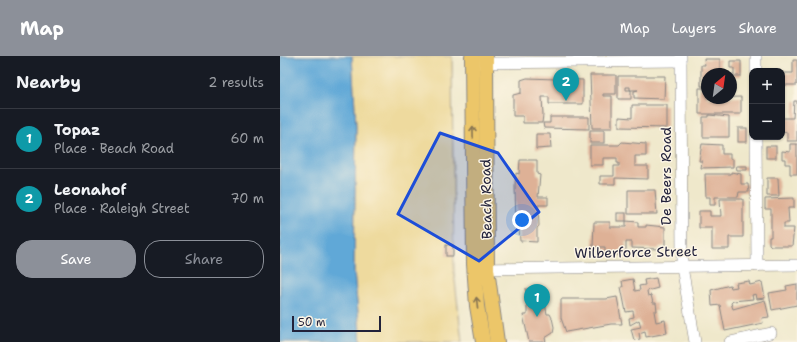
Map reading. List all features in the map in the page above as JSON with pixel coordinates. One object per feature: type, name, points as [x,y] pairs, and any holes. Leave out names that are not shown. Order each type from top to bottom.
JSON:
[{"type":"main road","name":"Beach Road","points":[[472,59],[483,342]]},
{"type":"main road","name":"Beach Road","points":[[486,59],[481,269],[497,342]]},
{"type":"street","points":[[756,56],[756,68]]},
{"type":"street","points":[[472,59],[681,58]]},
{"type":"street","name":"De Beers Road","points":[[681,58],[682,267],[695,342]]},
{"type":"street","points":[[756,140],[757,266]]},
{"type":"street","name":"Wilberforce Street","points":[[481,269],[797,265]]},
{"type":"street","points":[[730,342],[771,334]]},
{"type":"highlighted area","points":[[440,133],[498,153],[539,212],[479,261],[398,214]]},
{"type":"sand","points":[[352,56],[452,56],[454,272],[462,342],[361,342],[354,272],[356,126]]},
{"type":"water","points":[[280,56],[352,56],[356,126],[354,272],[361,342],[280,342]]},
{"type":"building","points":[[704,59],[720,59],[720,68],[701,68],[701,65],[705,65]]},
{"type":"building","points":[[793,60],[797,60],[797,85],[785,85],[785,73],[793,73]]},
{"type":"building","points":[[730,61],[741,61],[741,76],[737,76],[737,68],[730,68]]},
{"type":"building","points":[[590,75],[616,75],[616,94],[603,94],[603,96],[612,96],[612,128],[592,128]]},
{"type":"building","points":[[618,76],[665,76],[664,99],[634,98],[634,91],[638,90],[631,90],[631,99],[618,99]],"holes":[[[626,87],[630,87],[630,90],[626,90]]]},
{"type":"building","points":[[527,78],[583,80],[583,104],[549,104],[549,97],[542,97],[542,123],[523,123],[523,116],[513,116],[513,95],[521,93],[521,80]]},
{"type":"building","points":[[699,88],[701,88],[701,104],[737,104],[737,97],[741,97],[741,114],[699,114]]},
{"type":"building","points":[[794,101],[797,101],[797,141],[787,141],[787,132],[785,132],[785,118],[793,118]]},
{"type":"building","points":[[632,105],[667,105],[667,128],[619,127],[619,117],[632,118]]},
{"type":"building","points":[[709,115],[729,117],[729,137],[703,137],[703,117],[709,117]]},
{"type":"building","points":[[550,117],[589,117],[589,129],[544,128],[543,123],[550,123]]},
{"type":"building","points":[[738,128],[747,128],[747,142],[738,142]]},
{"type":"building","points":[[590,130],[604,130],[604,143],[590,143]]},
{"type":"building","points":[[536,134],[550,134],[551,148],[536,149]]},
{"type":"building","points":[[622,142],[646,144],[646,156],[635,156],[635,166],[648,166],[648,179],[615,178],[615,184],[600,184],[600,176],[614,176],[614,166],[619,166],[619,163],[617,163],[617,158],[603,158],[603,165],[590,165],[590,145],[619,145]]},
{"type":"building","points":[[702,144],[722,145],[722,154],[730,154],[730,159],[733,159],[733,167],[701,168],[702,161],[699,161]]},
{"type":"building","points":[[790,144],[797,144],[797,174],[790,174],[790,164],[785,164],[785,159],[782,159],[782,151],[790,152]]},
{"type":"building","points":[[766,146],[776,146],[776,158],[766,158]]},
{"type":"building","points":[[520,160],[537,160],[537,174],[540,175],[538,197],[548,197],[548,205],[538,205],[539,226],[537,228],[537,242],[520,241],[519,228],[516,227],[515,186],[516,173],[519,174]]},
{"type":"building","points":[[736,166],[747,166],[747,170],[737,170]]},
{"type":"building","points":[[731,172],[741,174],[741,184],[748,184],[749,192],[739,192],[738,197],[715,197],[715,205],[710,205],[710,197],[706,197],[705,174],[731,174]]},
{"type":"building","points":[[767,178],[778,178],[779,196],[767,196]]},
{"type":"building","points":[[628,190],[655,190],[657,214],[628,214]]},
{"type":"building","points":[[794,198],[794,208],[788,208],[789,223],[784,223],[784,228],[794,228],[792,246],[771,246],[769,244],[769,237],[771,237],[771,209],[765,209],[765,199]]},
{"type":"building","points":[[720,199],[743,199],[743,237],[729,237],[729,249],[712,249],[712,228],[699,228],[699,211],[710,211],[710,216],[721,216]]},
{"type":"building","points":[[617,213],[626,213],[626,221],[617,221]]},
{"type":"building","points":[[626,221],[638,222],[638,227],[646,227],[646,225],[665,227],[665,246],[659,247],[659,249],[632,248],[632,242],[626,242],[626,255],[605,255],[605,247],[593,247],[594,222],[610,222],[610,227],[626,227]]},
{"type":"building","points":[[446,245],[453,245],[453,256],[446,256]]},
{"type":"building","points":[[656,278],[658,288],[647,291],[648,296],[651,295],[653,303],[656,303],[657,311],[654,311],[656,322],[665,320],[667,333],[646,337],[645,331],[639,333],[640,339],[634,340],[631,329],[641,327],[639,320],[630,325],[629,318],[634,317],[633,311],[626,312],[621,287],[623,287],[622,281],[633,279],[635,291],[640,290],[639,286],[645,285],[644,280]]},
{"type":"building","points":[[749,281],[750,285],[762,282],[765,298],[757,299],[756,294],[752,295],[753,299],[733,301],[731,303],[733,309],[765,300],[769,317],[762,318],[763,323],[725,331],[720,305],[712,306],[711,290],[730,285],[731,288],[737,287],[736,283]]},
{"type":"building","points":[[797,284],[797,305],[772,310],[769,293],[787,290],[786,286]]},
{"type":"building","points":[[525,289],[545,289],[547,314],[550,314],[554,327],[553,333],[545,338],[546,342],[529,342],[523,315],[527,315],[527,294]]},
{"type":"building","points":[[617,297],[622,324],[611,324],[566,332],[561,318],[561,299],[606,299]]},
{"type":"place","name":"Leonahof","points":[[566,101]]},
{"type":"place","name":"Topaz","points":[[537,317]]}]
